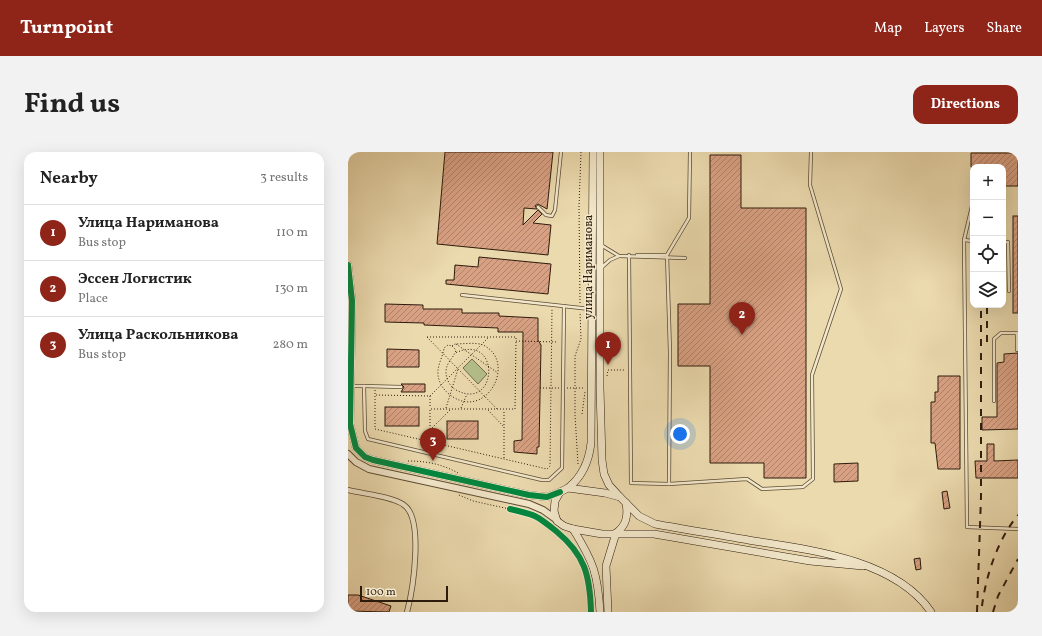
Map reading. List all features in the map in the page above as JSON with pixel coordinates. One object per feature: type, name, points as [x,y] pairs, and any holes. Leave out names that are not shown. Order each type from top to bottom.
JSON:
[{"type":"main road","name":"улица Нариманова","points":[[568,488],[583,470],[590,451],[592,152]]},
{"type":"main road","name":"улица Нариманова","points":[[600,152],[600,388],[602,460],[604,474],[609,485],[639,516],[655,524],[809,549],[835,555],[863,566]]},
{"type":"main road","points":[[608,612],[606,566],[616,533],[623,527],[627,519],[623,500],[599,492],[568,488],[560,492],[554,506],[558,521],[564,526],[602,534],[616,533],[654,534],[810,561],[863,566],[888,575],[904,585],[916,594],[931,612]]},
{"type":"main road","points":[[573,529],[589,554],[596,574],[600,612]]},
{"type":"street","points":[[348,265],[352,301],[350,424],[356,448],[365,457],[540,497],[547,497],[560,492]]},
{"type":"street","points":[[348,454],[356,462],[370,469],[529,504],[543,510],[558,521]]},
{"type":"street","points":[[348,490],[400,502],[412,513],[415,525],[414,565],[412,587],[407,612]]},
{"type":"lane","points":[[538,207],[546,216],[552,216],[554,210],[560,152]]},
{"type":"lane","points":[[669,484],[670,352],[667,254],[689,218],[690,152]]},
{"type":"lane","points":[[629,255],[631,483],[669,484],[747,478],[762,489],[803,487],[813,479],[812,375],[841,289],[810,185],[811,152]]},
{"type":"lane","points":[[970,215],[964,240],[967,527],[1018,529]]},
{"type":"lane","points":[[964,240],[970,241]]},
{"type":"lane","points":[[1006,242],[1008,242],[1009,291]]},
{"type":"lane","points":[[600,245],[619,256],[685,258]]},
{"type":"lane","points":[[601,268],[610,260],[619,256],[667,254]]},
{"type":"lane","points":[[462,295],[591,309]]},
{"type":"lane","points":[[364,386],[365,431],[368,439],[542,480],[549,480],[562,468],[564,306]]},
{"type":"lane","points":[[994,402],[994,340],[1001,333],[1017,333],[1017,350]]},
{"type":"lane","points":[[351,386],[401,387]]},
{"type":"path","points":[[578,467],[575,415],[575,356],[581,339],[579,207],[581,152]]},
{"type":"path","points":[[375,387],[375,429],[547,469],[550,466],[552,305]]},
{"type":"path","points":[[430,409],[498,409],[504,409],[515,409],[516,337],[427,337],[498,409]]},
{"type":"path","points":[[430,442],[430,396],[490,337]]},
{"type":"path","points":[[516,341],[564,342]]},
{"type":"path","points":[[456,344],[498,373]]},
{"type":"path","points":[[456,344],[482,344],[493,354],[496,361],[498,373],[493,389],[485,396],[475,401],[464,401],[450,396],[441,385],[438,367],[444,353],[445,346],[452,346],[456,344]]},
{"type":"path","points":[[452,346],[455,353]]},
{"type":"path","points":[[464,350],[475,351],[486,358],[489,367],[488,380],[479,390],[467,393],[460,392],[453,388],[447,379],[446,370],[449,359],[455,353],[464,350]]},
{"type":"path","points":[[445,409],[453,388],[458,368]]},
{"type":"path","points":[[607,376],[608,370],[627,369]]},
{"type":"path","points":[[582,414],[582,402],[585,388]]},
{"type":"path","points":[[461,409],[467,393]]},
{"type":"path","points":[[375,395],[430,396]]},
{"type":"path","points":[[430,430],[451,409]]},
{"type":"path","points":[[488,409],[504,427]]},
{"type":"path","points":[[504,409],[504,459]]},
{"type":"path","points":[[407,462],[423,461],[446,466],[460,474]]},
{"type":"path","points":[[456,494],[473,501],[532,514],[540,518],[568,540],[579,554],[587,571],[590,588],[591,612]]},
{"type":"green space","points":[[472,359],[487,374],[478,384],[463,368]]},
{"type":"building","points":[[445,152],[553,152],[547,209],[538,204],[535,206],[537,209],[524,208],[523,225],[538,210],[542,214],[533,223],[551,225],[548,255],[437,244]]},
{"type":"building","points":[[971,153],[1018,153],[1018,186],[1006,186],[1006,164],[971,164]]},
{"type":"building","points":[[710,155],[741,155],[741,208],[806,208],[806,478],[764,478],[764,463],[710,463],[710,366],[678,366],[678,304],[710,304]]},
{"type":"building","points":[[1013,216],[1018,216],[1018,313],[1013,313]]},
{"type":"building","points":[[479,257],[551,264],[548,294],[446,284],[446,280],[454,280],[455,265],[478,267]]},
{"type":"building","points":[[385,304],[423,305],[423,309],[462,309],[462,313],[499,313],[499,316],[538,318],[538,340],[541,345],[539,447],[537,447],[537,454],[514,452],[514,441],[522,440],[523,332],[498,332],[498,328],[385,322]]},
{"type":"building","points":[[387,349],[419,350],[419,367],[387,367]]},
{"type":"building","points":[[1018,353],[1018,429],[982,430],[982,417],[997,417],[997,363],[1004,362],[1004,354]]},
{"type":"building","points":[[938,376],[960,376],[960,469],[938,469],[935,443],[931,443],[931,402],[935,402],[935,392],[938,392]]},
{"type":"building","points":[[401,384],[425,384],[425,392],[401,392],[404,387]]},
{"type":"building","points":[[385,407],[419,407],[419,426],[385,426]]},
{"type":"building","points":[[447,421],[478,421],[478,439],[447,439]]},
{"type":"building","points":[[987,444],[994,444],[994,461],[1018,460],[1018,478],[976,478],[975,461],[987,461]]},
{"type":"building","points":[[858,463],[858,481],[834,482],[834,464]]},
{"type":"building","points":[[947,491],[950,508],[944,509],[942,492]]},
{"type":"building","points":[[920,558],[921,569],[916,570],[914,559]]},
{"type":"building","points":[[348,595],[358,595],[391,606],[389,612],[348,611]]},
{"type":"railway","points":[[977,612],[981,497],[981,308]]},
{"type":"railway","points":[[987,308],[987,342]]},
{"type":"railway","points":[[982,606],[986,582],[994,558],[1004,535],[1018,515]]},
{"type":"railway","points":[[993,612],[998,596],[1018,559]]},
{"type":"cycle path","points":[[348,265],[352,301],[350,424],[356,448],[365,457],[373,460],[529,495],[547,497],[560,492]]},
{"type":"cycle path","points":[[510,509],[531,514],[540,519],[556,531],[574,549],[580,557],[587,576],[591,612]]},
{"type":"place","name":"Эссен Логистик","points":[[742,335]]},
{"type":"place","name":"Улица Нариманова","points":[[608,365]]},
{"type":"place","name":"Улица Раскольникова","points":[[433,461]]}]
